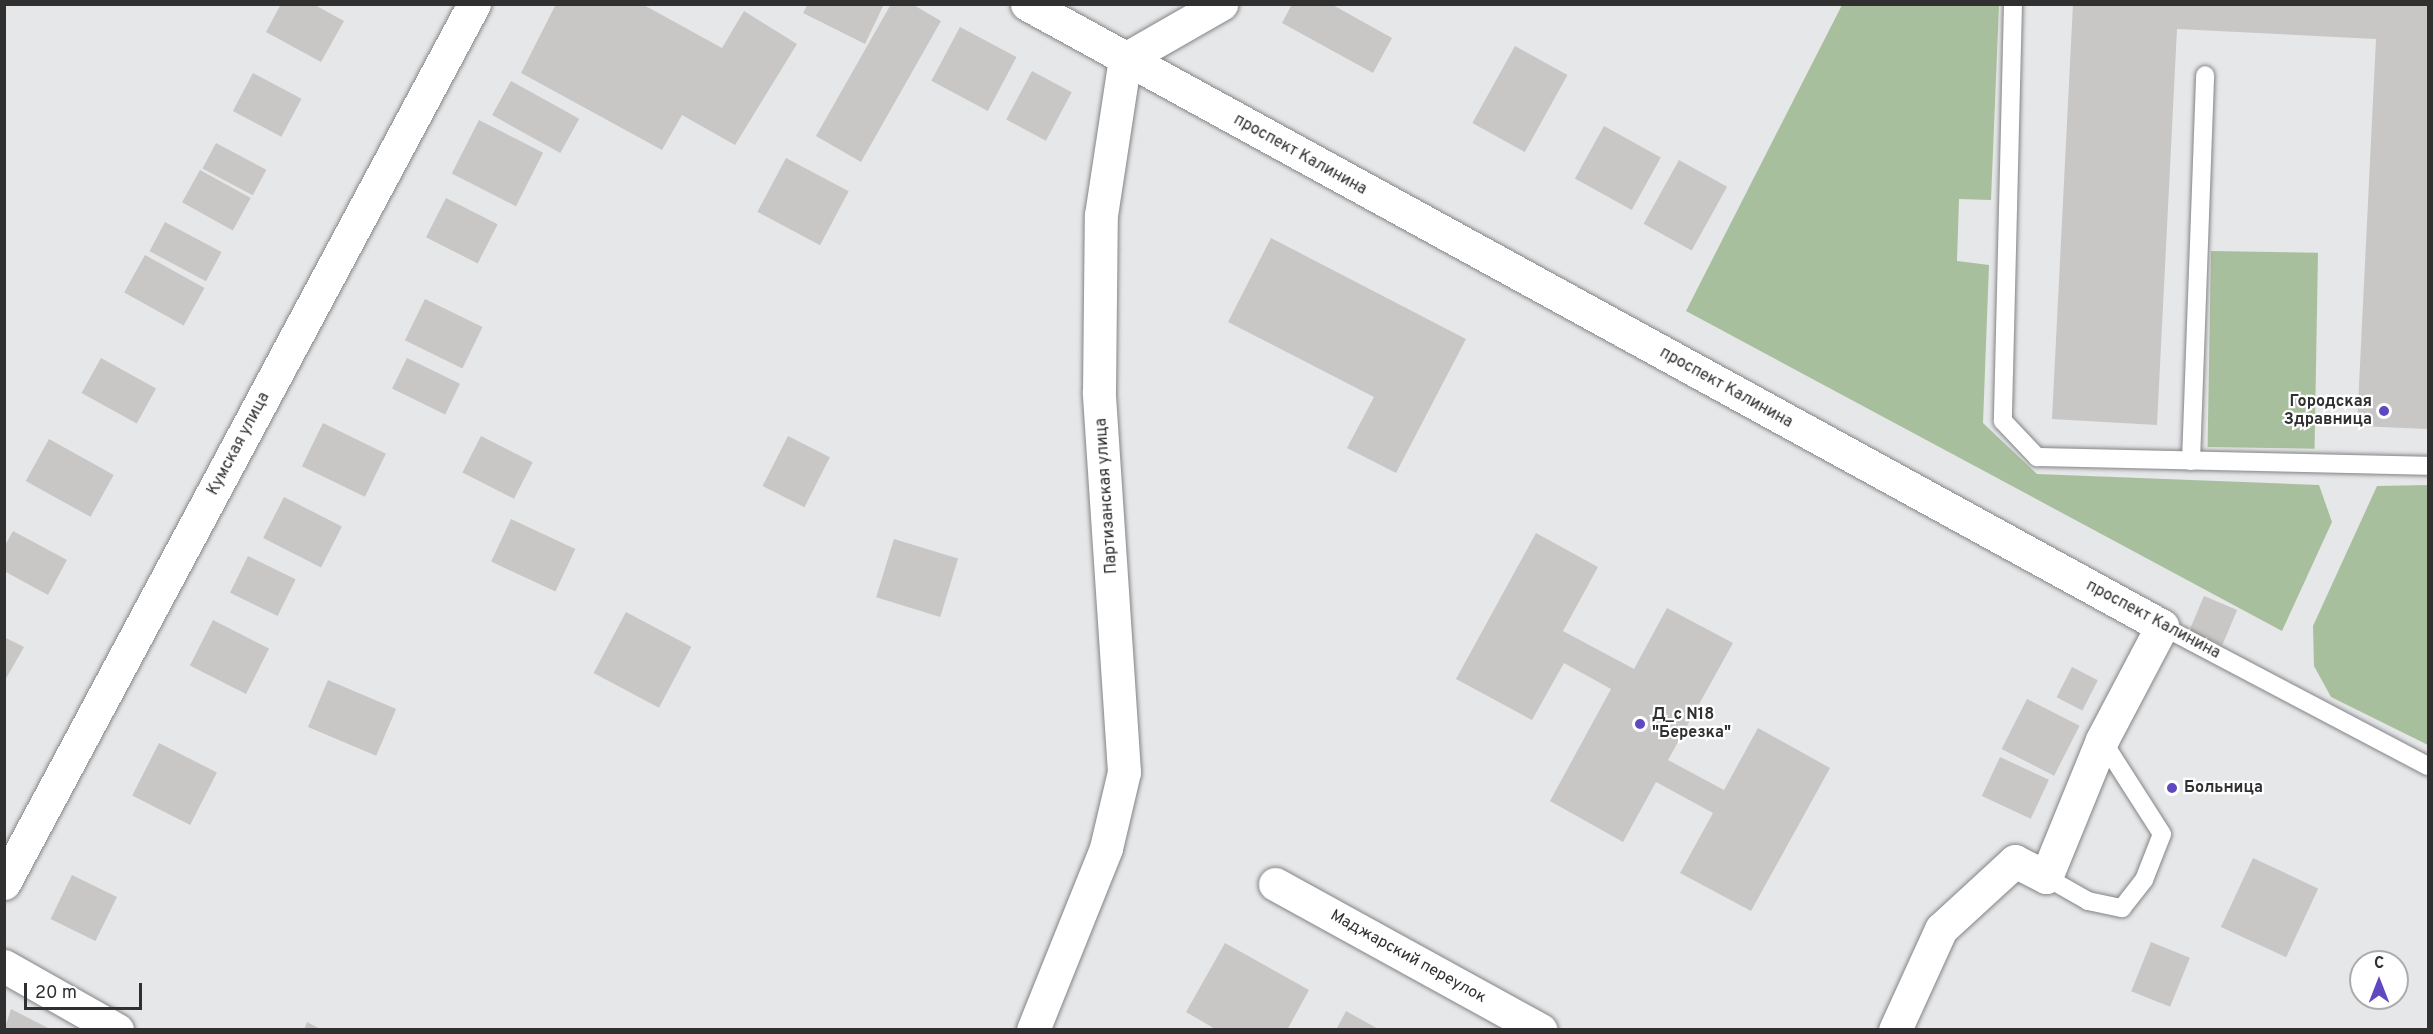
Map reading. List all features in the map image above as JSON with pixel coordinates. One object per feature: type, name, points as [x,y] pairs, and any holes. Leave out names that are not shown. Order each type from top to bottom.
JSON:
[{"type":"street","name":"Кумская улица","points":[[4,883],[474,4]]},
{"type":"street","name":"проспект Калинина","points":[[1027,4],[1125,60],[2162,626]]},
{"type":"street","points":[[1125,60],[1221,4]]},
{"type":"street","name":"Партизанская улица","points":[[1033,1029],[1106,848],[1125,772],[1099,380],[1101,215],[1125,60]]},
{"type":"street","points":[[1895,1029],[1941,929],[2015,861],[2046,877],[2102,740],[2162,626]]},
{"type":"street","name":"Маджарский переулок","points":[[1275,884],[1542,1029]]},
{"type":"street","points":[[4,966],[117,1029]]},
{"type":"lane","points":[[2013,4],[2003,421],[2037,458],[2428,466]]},
{"type":"lane","points":[[2191,461],[2205,75]]},
{"type":"lane","name":"проспект Калинина","points":[[2162,626],[2428,766]]},
{"type":"lane","points":[[2046,877],[2088,901],[2122,908],[2144,880],[2162,834],[2102,740]]},
{"type":"green space","points":[[1842,5],[1999,5],[1991,200],[1959,199],[1957,261],[1989,265],[1983,423],[2037,474],[2319,485],[2332,522],[2282,631],[1686,311]]},
{"type":"green space","points":[[2211,251],[2318,253],[2315,449],[2208,447]]},
{"type":"green space","points":[[2428,485],[2428,745],[2331,697],[2314,666],[2313,626],[2377,486]]},
{"type":"building","points":[[281,4],[313,4],[344,21],[321,62],[266,32]]},
{"type":"building","points":[[556,4],[642,4],[722,48],[744,11],[797,44],[735,145],[682,115],[662,150],[521,73]]},
{"type":"building","points":[[808,4],[884,4],[865,44],[803,13]]},
{"type":"building","points":[[891,4],[912,4],[941,21],[861,162],[816,136]]},
{"type":"building","points":[[1292,4],[1331,4],[1392,38],[1373,73],[1282,23]]},
{"type":"building","points":[[2073,4],[2428,4],[2428,429],[2357,426],[2376,39],[2177,29],[2157,425],[2052,419]]},
{"type":"building","points":[[960,27],[1017,57],[988,111],[931,81]]},
{"type":"building","points":[[1515,46],[1567,75],[1525,152],[1472,123]]},
{"type":"building","points":[[1032,71],[1072,92],[1046,141],[1006,120]]},
{"type":"building","points":[[253,73],[302,99],[281,137],[233,111]]},
{"type":"building","points":[[511,81],[579,119],[560,153],[492,115]]},
{"type":"building","points":[[479,120],[543,153],[516,206],[452,173]]},
{"type":"building","points":[[1604,126],[1661,158],[1632,210],[1575,178]]},
{"type":"building","points":[[216,143],[266,170],[253,195],[202,169]]},
{"type":"building","points":[[786,158],[849,191],[820,245],[757,212]]},
{"type":"building","points":[[1679,160],[1727,187],[1692,251],[1644,224]]},
{"type":"building","points":[[200,170],[251,198],[233,230],[182,202]]},
{"type":"building","points":[[446,198],[498,224],[478,264],[426,237]]},
{"type":"building","points":[[165,222],[222,252],[206,281],[150,251]]},
{"type":"building","points":[[1271,238],[1466,339],[1396,473],[1347,448],[1374,397],[1228,322]]},
{"type":"building","points":[[145,255],[204,288],[184,326],[124,293]]},
{"type":"building","points":[[425,299],[483,327],[462,368],[405,340]]},
{"type":"building","points":[[101,358],[156,389],[137,424],[82,393]]},
{"type":"building","points":[[407,358],[460,384],[445,414],[392,389]]},
{"type":"building","points":[[323,423],[386,454],[365,497],[302,466]]},
{"type":"building","points":[[481,436],[533,462],[514,499],[462,473]]},
{"type":"building","points":[[788,436],[830,457],[804,507],[763,486]]},
{"type":"building","points":[[49,439],[114,475],[90,517],[26,481]]},
{"type":"building","points":[[284,497],[342,527],[321,567],[263,538]]},
{"type":"building","points":[[511,519],[575,549],[555,592],[491,562]]},
{"type":"building","points":[[13,531],[67,560],[48,595],[4,571],[4,547]]},
{"type":"building","name":"Д_с N18 \"Березка\"","points":[[1536,533],[1598,567],[1563,631],[1634,669],[1667,608],[1733,643],[1668,760],[1724,790],[1758,728],[1830,768],[1751,911],[1680,873],[1713,813],[1656,782],[1623,842],[1550,801],[1611,689],[1564,663],[1532,720],[1456,679]]},
{"type":"building","points":[[894,539],[958,559],[940,617],[876,597]]},
{"type":"building","points":[[248,556],[296,579],[278,616],[230,593]]},
{"type":"building","points":[[2204,596],[2237,610],[2222,645],[2189,631]]},
{"type":"building","points":[[626,612],[691,647],[659,708],[594,673]]},
{"type":"building","points":[[213,620],[269,649],[246,694],[190,665]]},
{"type":"building","points":[[4,637],[24,647],[4,682]]},
{"type":"building","points":[[2072,667],[2098,680],[2082,710],[2057,697]]},
{"type":"building","points":[[328,680],[396,709],[376,756],[308,727]]},
{"type":"building","points":[[2027,699],[2080,726],[2054,776],[2002,749]]},
{"type":"building","points":[[159,743],[217,773],[190,825],[132,796]]},
{"type":"building","points":[[2000,757],[2049,780],[2031,819],[1982,796]]},
{"type":"building","points":[[2253,858],[2318,888],[2286,957],[2221,927]]},
{"type":"building","points":[[72,875],[117,897],[95,941],[51,919]]},
{"type":"building","points":[[2151,942],[2190,958],[2170,1007],[2131,991]]},
{"type":"building","points":[[1225,943],[1309,990],[1287,1030],[1217,1030],[1186,1012]]},
{"type":"building","points":[[11,1009],[52,1030],[4,1030]]},
{"type":"building","points":[[1346,1011],[1380,1030],[1336,1030]]},
{"type":"building","points":[[307,1022],[322,1030],[304,1030]]},
{"type":"place","name":"Городская Здравница","points":[[2384,411]]},
{"type":"place","name":"Д_с N18 \"Березка\"","points":[[1640,724]]},
{"type":"place","name":"Больница","points":[[2172,788]]}]
